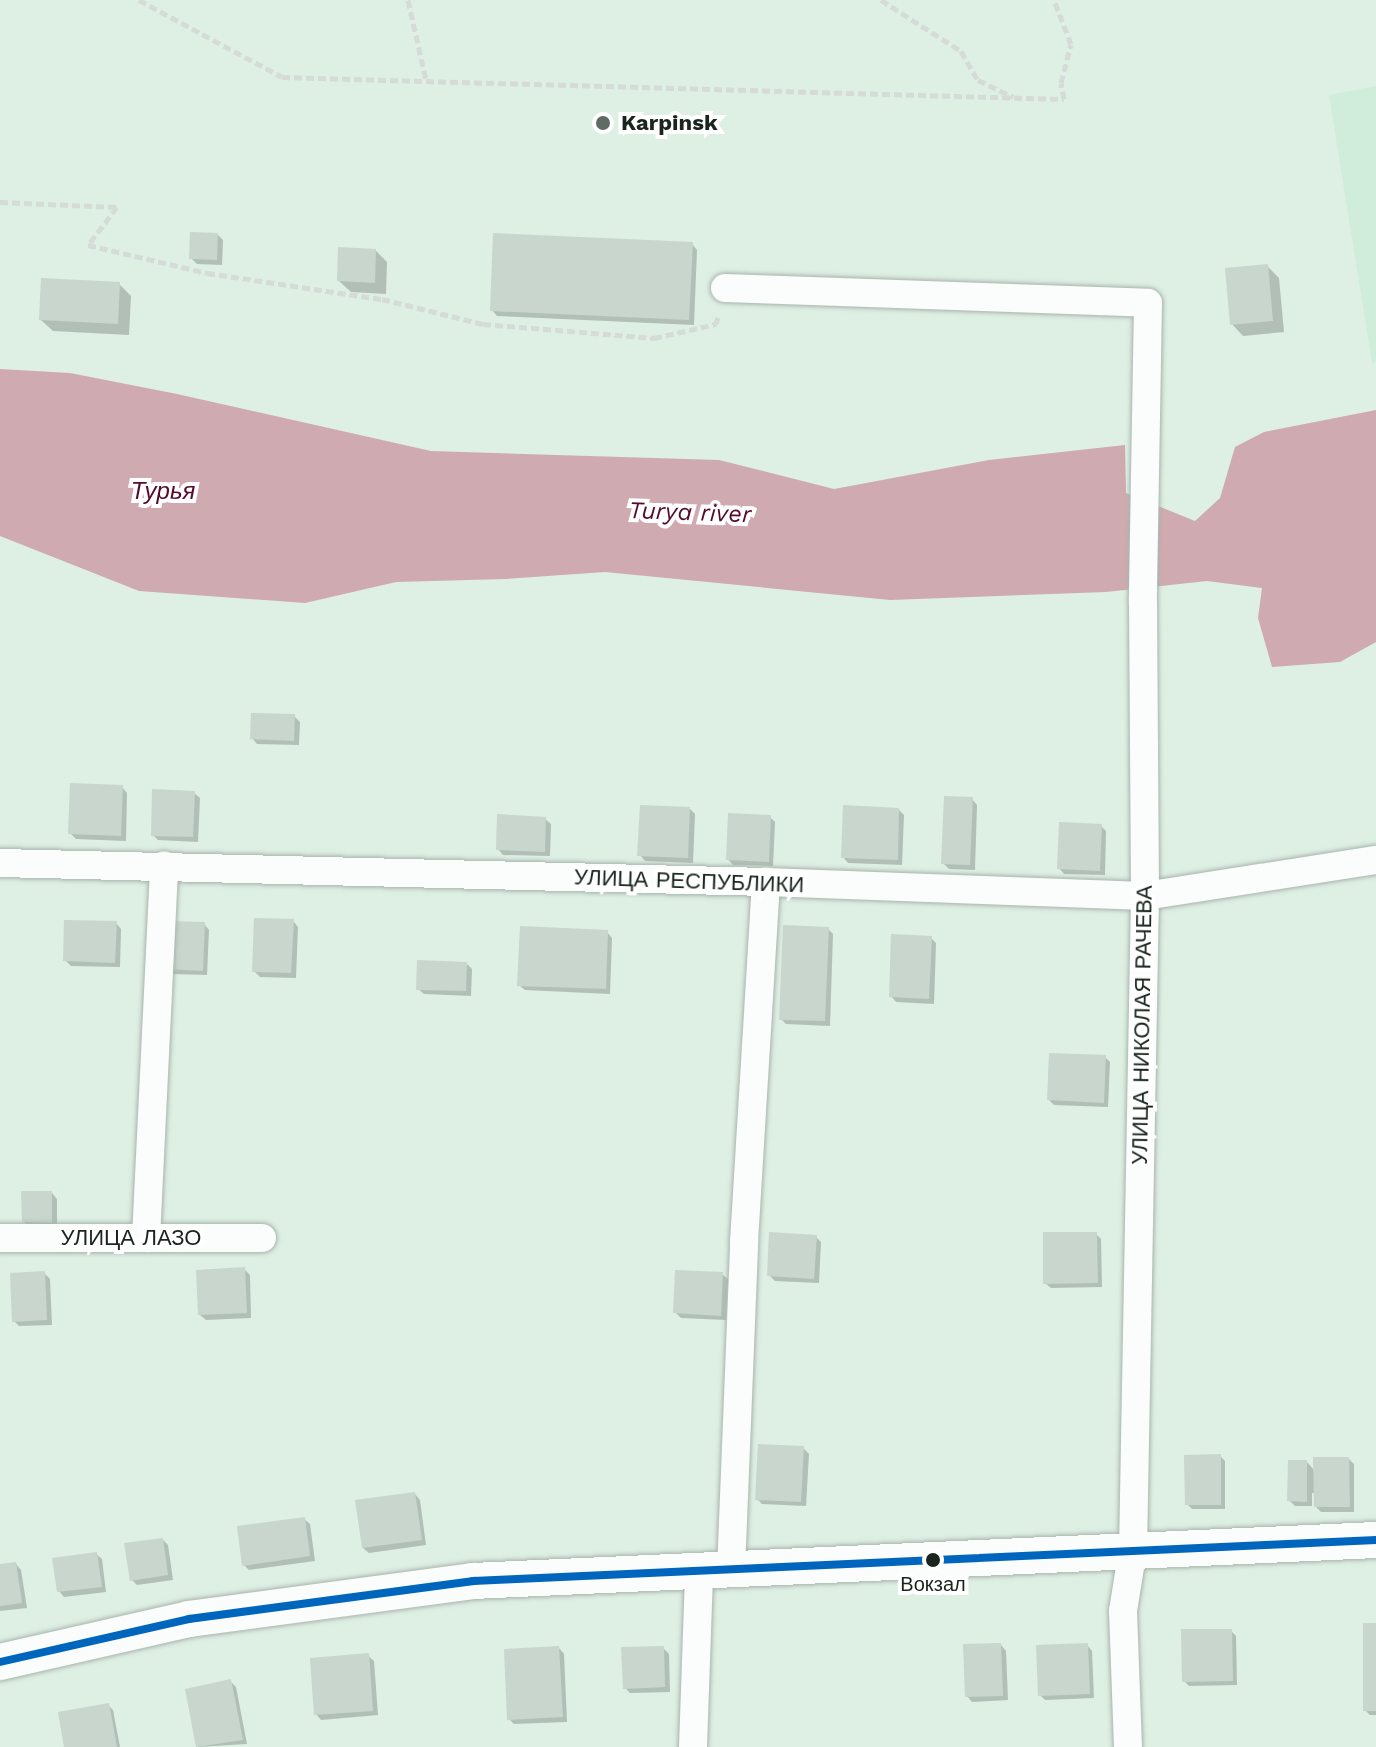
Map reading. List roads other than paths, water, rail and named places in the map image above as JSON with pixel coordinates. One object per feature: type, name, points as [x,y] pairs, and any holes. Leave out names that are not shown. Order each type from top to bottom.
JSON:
[{"type":"street","name":"УЛИЦА НИКОЛАЯ РАЧЕВА","points":[[725,288],[1148,303],[1143,603],[1145,896],[1133,1549],[1123,1611],[1128,1747]]},
{"type":"street","name":"УЛИЦА РЕСПУБЛИКИ","points":[[0,863],[766,882],[1145,896],[1376,860]]},
{"type":"street","points":[[146,1238],[164,865]]},
{"type":"street","points":[[693,1747],[715,1571],[744,1242],[766,882]]},
{"type":"street","name":"УЛИЦА ЛАЗО","points":[[0,1238],[262,1238]]},
{"type":"street","points":[[0,1662],[189,1619],[473,1581],[1376,1540]]},
{"type":"water","name":"Турья","points":[[0,369],[70,373],[431,451],[719,460],[834,489],[989,460],[1125,445],[1126,493],[1195,521],[1220,498],[1235,447],[1264,432],[1376,410],[1376,642],[1340,662],[1272,667],[1258,618],[1262,588],[1207,581],[1106,592],[890,600],[605,572],[396,582],[305,603],[139,591],[0,536]]},
{"type":"place","name":"Karpinsk","points":[[603,123]]},
{"type":"place","name":"Вокзал","points":[[933,1560]]},
{"type":"water label","name":"Turya river","points":[[690,513]]}]
